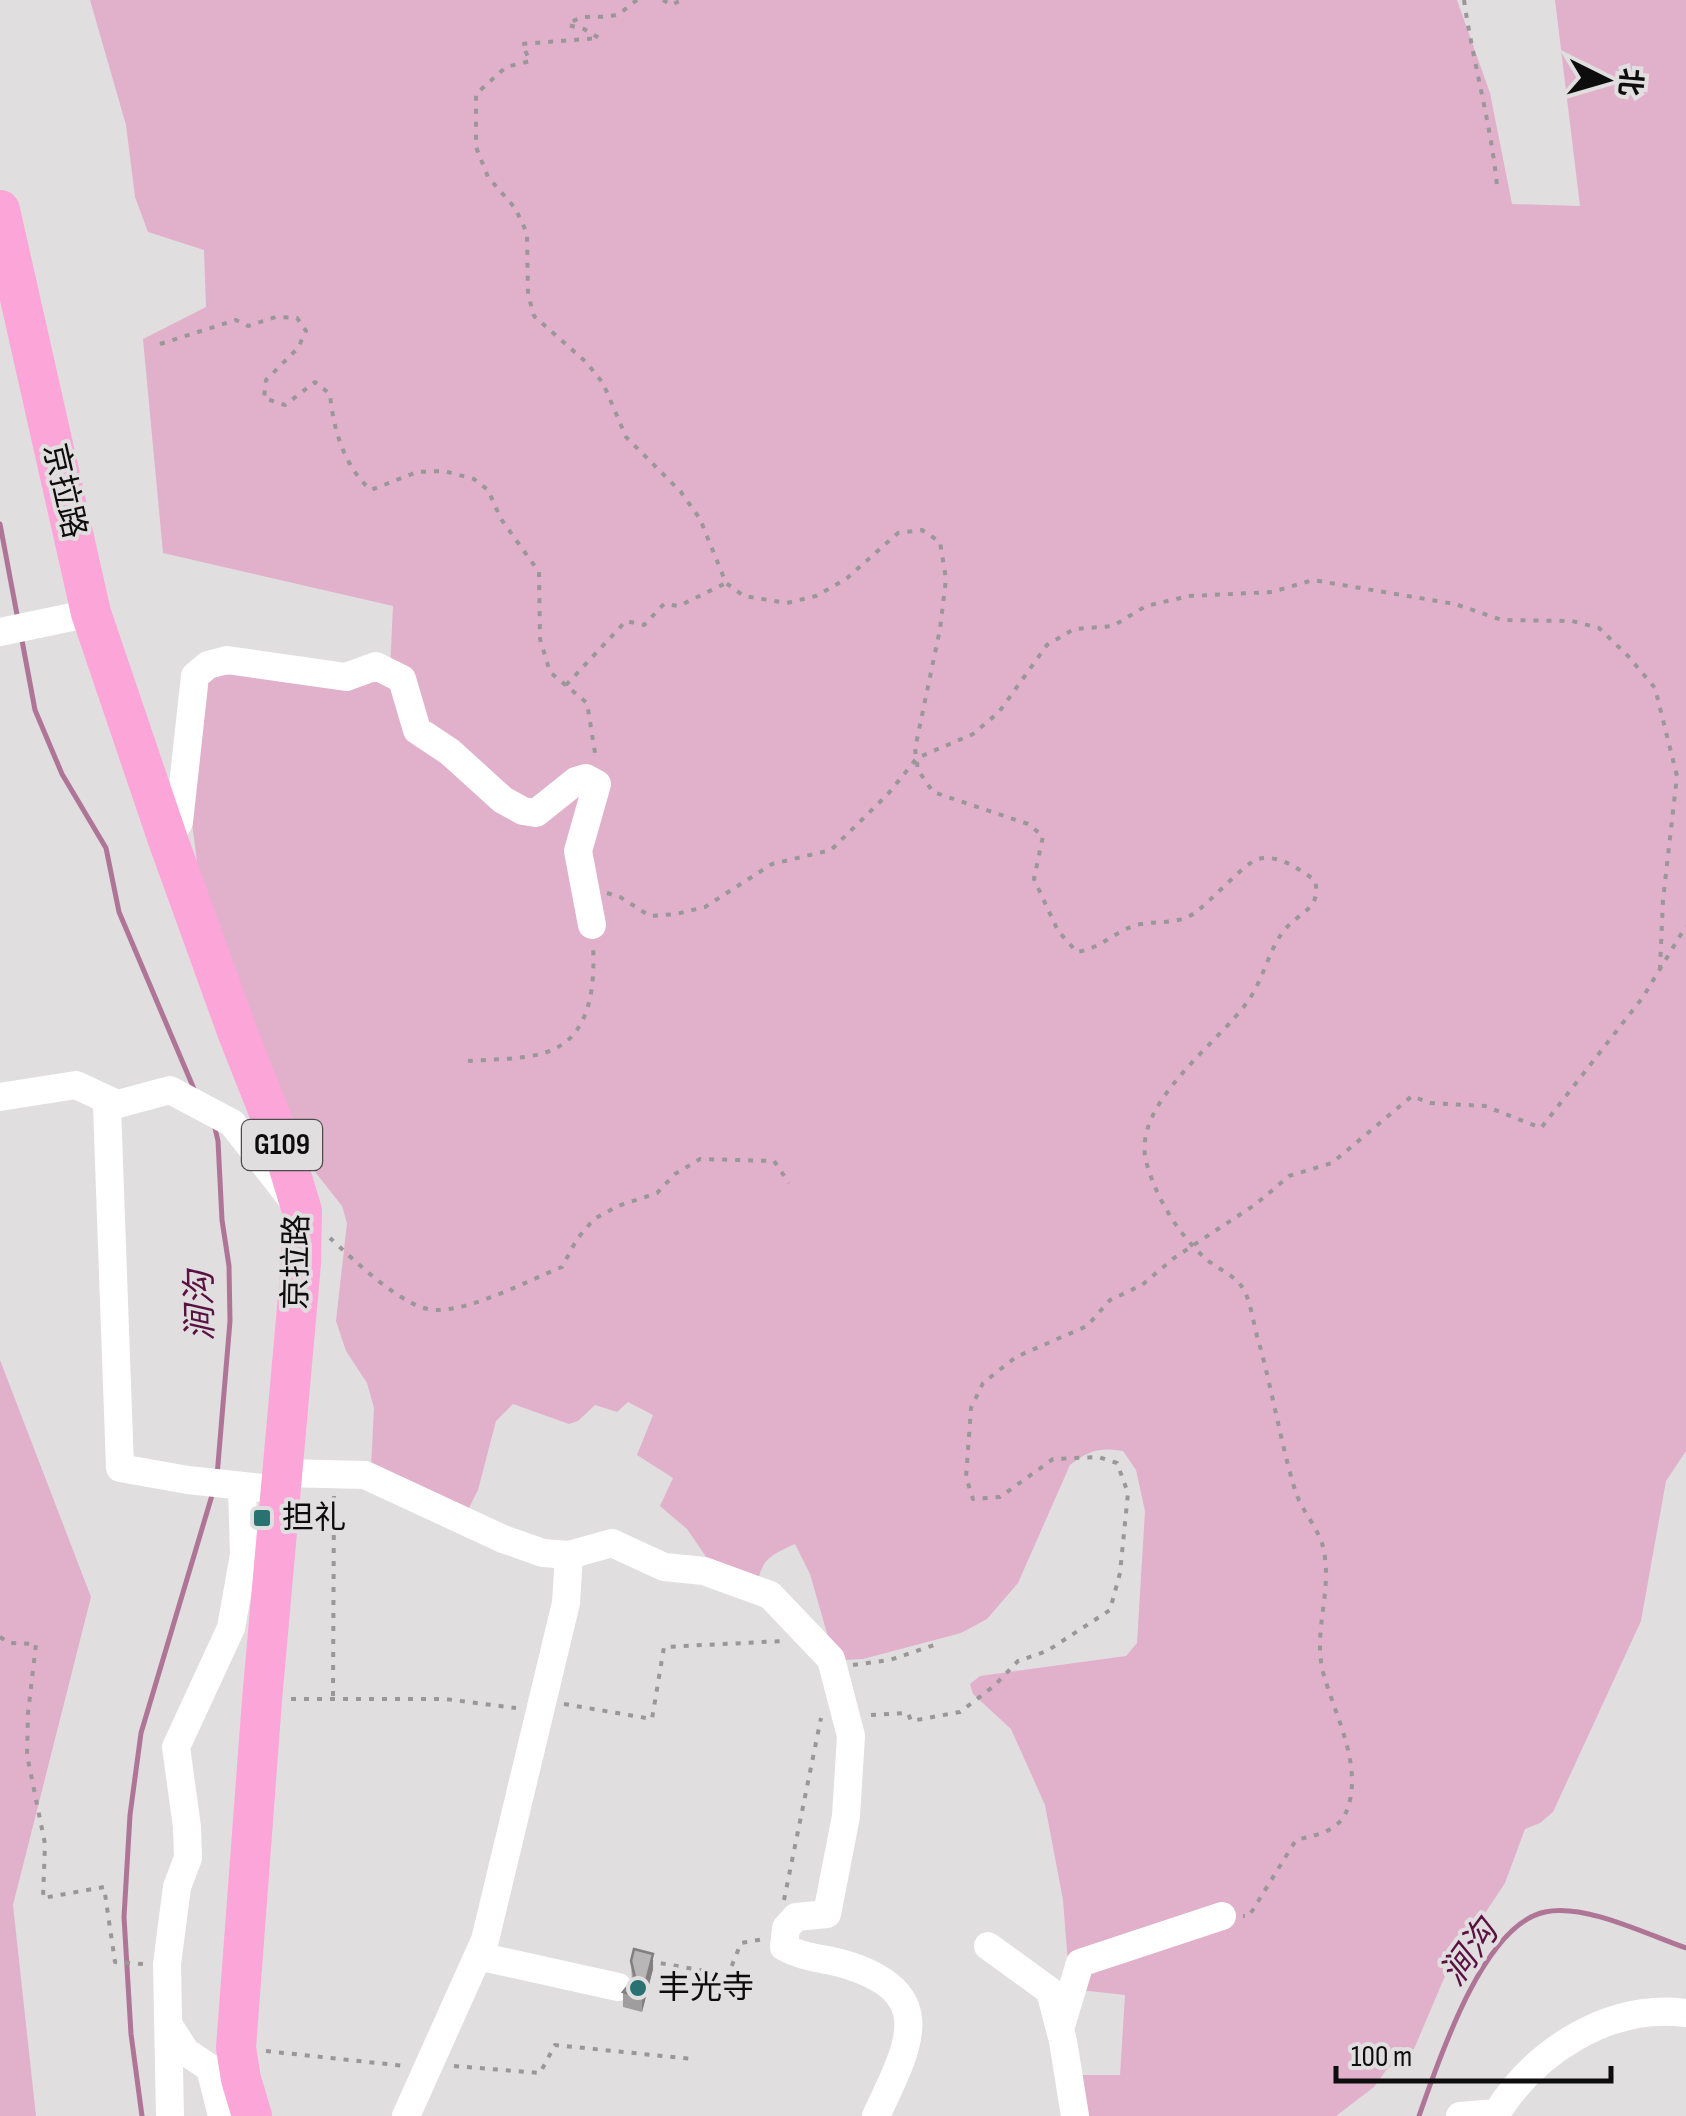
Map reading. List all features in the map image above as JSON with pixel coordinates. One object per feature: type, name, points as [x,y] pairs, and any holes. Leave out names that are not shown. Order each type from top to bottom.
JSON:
[{"type":"highway","name":"京拉路","points":[[0,210],[92,613],[168,840],[283,1148],[302,1210],[301,1263],[269,1483],[262,1700],[236,2048],[252,2116]]},
{"type":"street","points":[[0,632],[92,613]]},
{"type":"street","points":[[168,840],[179,822],[194,676],[208,665],[227,660],[346,677],[376,666],[402,679],[417,730],[450,752],[503,800],[523,811],[536,813],[576,781],[586,778],[597,784],[578,851],[592,925]]},
{"type":"street","points":[[0,1097],[76,1085],[118,1104]]},
{"type":"street","points":[[302,1210],[232,1123],[170,1090],[107,1107],[120,1468],[188,1480],[269,1483],[365,1475],[503,1539],[543,1553],[569,1555],[612,1543],[664,1567],[704,1572],[770,1595],[831,1659],[833,1711],[851,1736],[846,1816],[827,1914],[796,1917],[784,1947],[796,1954],[871,1973],[898,1991],[909,2019],[906,2050],[876,2116]]},
{"type":"street","points":[[170,2116],[168,1964],[177,1887],[188,1858],[188,1826],[176,1747],[231,1628],[244,1555],[269,1483]]},
{"type":"street","points":[[406,2116],[485,1940],[566,1603],[569,1555]]},
{"type":"street","points":[[1060,2029],[1080,1963],[1222,1916]]},
{"type":"street","points":[[988,1946],[1050,1990],[1075,2116]]},
{"type":"street","points":[[478,1956],[618,1987]]},
{"type":"street","points":[[1460,2116],[1496,2114],[1520,2080],[1577,2036],[1608,2022],[1646,2013],[1686,2014]]},
{"type":"street","points":[[168,2024],[186,2052],[210,2068],[222,2116]]},
{"type":"path","points":[[637,0],[614,15],[575,18],[568,25],[599,38],[522,44],[530,62],[506,67],[476,94],[476,147],[488,177],[516,208],[526,233],[528,294],[534,316],[603,382],[626,437],[680,492],[700,520],[726,583],[744,596],[787,603],[816,596],[846,579],[898,533],[922,530],[940,542],[946,579],[940,630],[915,749],[918,770],[934,792],[1028,824],[1043,836],[1034,879],[1058,931],[1077,952],[1096,949],[1138,924],[1189,917],[1218,896],[1253,860],[1287,862],[1315,880],[1318,894],[1314,904],[1280,936],[1264,975],[1247,1002],[1156,1108],[1146,1131],[1145,1158],[1156,1188],[1178,1227],[1244,1289],[1274,1393],[1296,1493],[1324,1547],[1327,1578],[1318,1644],[1352,1779],[1342,1822],[1328,1832],[1296,1840],[1249,1916],[1222,1916]]},
{"type":"path","points":[[664,0],[671,5],[682,0]]},
{"type":"path","points":[[1464,0],[1474,68],[1493,146],[1496,186]]},
{"type":"path","points":[[160,344],[236,320],[248,326],[276,317],[297,318],[306,331],[298,348],[266,380],[264,398],[285,404],[316,382],[330,394],[332,421],[348,460],[357,478],[371,490],[417,472],[444,471],[474,479],[488,490],[501,519],[539,572],[540,639],[550,672],[587,703],[596,743],[597,784]]},
{"type":"path","points":[[583,886],[620,897],[650,916],[705,907],[772,864],[831,850],[888,794],[917,758],[973,734],[999,712],[1046,645],[1074,629],[1112,626],[1146,606],[1189,596],[1272,592],[1312,580],[1455,604],[1502,620],[1572,621],[1599,628],[1656,688],[1677,776],[1663,900],[1660,969]]},
{"type":"path","points":[[566,685],[626,621],[644,625],[664,604],[680,606],[726,583]]},
{"type":"path","points":[[468,1062],[547,1052],[574,1036],[589,1005],[594,970],[592,925]]},
{"type":"path","points":[[618,1987],[631,1958],[728,1976],[741,1943],[786,1934],[780,1919],[821,1724],[833,1711],[908,1713],[911,1721],[960,1712],[1018,1661],[1046,1651],[1110,1610],[1120,1573],[1128,1493],[1117,1463],[1098,1456],[1052,1459],[1000,1497],[974,1499],[966,1477],[971,1408],[982,1383],[1016,1358],[1087,1326],[1110,1300],[1142,1285],[1289,1176],[1332,1164],[1412,1096],[1430,1102],[1485,1106],[1541,1128],[1642,997],[1686,926]]},
{"type":"path","points":[[302,1210],[391,1289],[411,1303],[436,1311],[472,1302],[562,1267],[577,1239],[594,1219],[657,1193],[675,1174],[700,1159],[774,1161],[789,1183]]},
{"type":"path","points":[[333,1698],[334,1476]]},
{"type":"path","points":[[262,1700],[445,1698],[652,1718],[664,1647],[798,1640],[782,1607]]},
{"type":"path","points":[[0,1637],[9,1643],[36,1644],[27,1754],[45,1844],[43,1898],[104,1887],[114,1962],[168,1964]]},
{"type":"path","points":[[834,1668],[890,1660],[937,1644]]},
{"type":"path","points":[[236,2048],[415,2067],[430,2064],[540,2073],[555,2044],[692,2059]]},
{"type":"shaded area","points":[[90,0],[1457,0],[1490,93],[1512,204],[1580,206],[1555,0],[1686,0],[1686,1451],[1666,1481],[1641,1621],[1553,1812],[1525,1829],[1505,1883],[1448,1969],[1414,2049],[1336,2116],[1083,2116],[1077,2075],[1120,2075],[1125,1995],[1070,1989],[1063,1900],[1045,1805],[1011,1729],[973,1694],[970,1684],[980,1676],[1126,1656],[1137,1643],[1145,1511],[1136,1470],[1123,1451],[1095,1451],[1070,1465],[1018,1583],[987,1619],[961,1633],[863,1659],[844,1660],[832,1651],[810,1574],[795,1544],[766,1562],[755,1596],[711,1564],[687,1529],[660,1506],[673,1478],[637,1455],[653,1415],[628,1402],[617,1412],[595,1405],[569,1424],[513,1404],[496,1421],[478,1490],[465,1516],[371,1468],[374,1408],[367,1383],[346,1351],[336,1321],[347,1223],[342,1206],[297,1149],[198,869],[182,747],[210,675],[390,670],[393,606],[163,553],[143,339],[206,307],[204,250],[148,232],[135,197],[126,125]]},
{"type":"shaded area","points":[[0,1360],[91,1597],[13,1905],[36,2116],[0,2116]]},
{"type":"building","points":[[634,1949],[653,1954],[642,1997],[623,1992],[635,1977],[631,1961]]},
{"type":"waterway","name":"涧沟","points":[[0,524],[18,620]]},
{"type":"waterway","name":"涧沟","points":[[21,635],[35,710],[62,774],[106,848],[119,912],[194,1089]]},
{"type":"waterway","name":"涧沟","points":[[214,1124],[229,1266],[230,1321],[217,1476]]},
{"type":"waterway","name":"涧沟","points":[[142,2116],[131,2034],[124,1917],[130,1815],[141,1733],[213,1492]]},
{"type":"waterway","name":"涧沟","points":[[1419,2116],[1451,2032],[1482,1968],[1522,1922],[1545,1912],[1579,1912],[1686,1948]]},
{"type":"place","name":"担礼","points":[[262,1518]]},
{"type":"place","name":"丰光寺","points":[[638,1988]]}]
